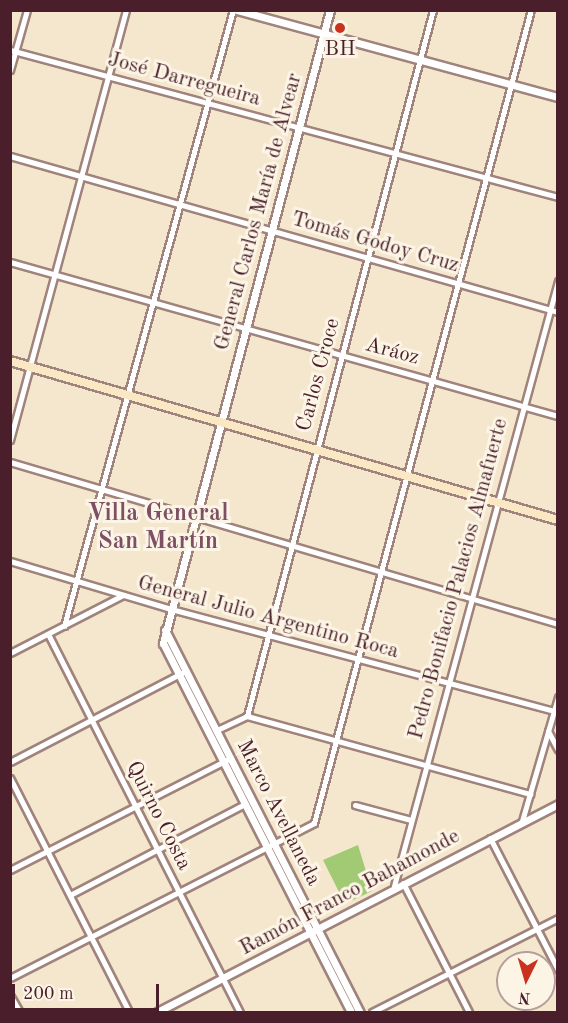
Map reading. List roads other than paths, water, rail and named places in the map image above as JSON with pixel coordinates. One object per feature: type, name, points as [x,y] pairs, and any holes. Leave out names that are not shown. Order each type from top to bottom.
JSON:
[{"type":"main road","points":[[10,361],[558,520]]},
{"type":"street","points":[[10,70],[13,51],[27,10]]},
{"type":"street","points":[[10,440],[126,10]]},
{"type":"street","points":[[64,626],[233,10]]},
{"type":"street","points":[[237,10],[558,97]]},
{"type":"street","name":"General Carlos María de Alvear","points":[[195,518],[330,10]]},
{"type":"street","name":"Carlos Croce","points":[[247,716],[433,10]]},
{"type":"street","points":[[10,978],[310,826],[317,817],[531,10]]},
{"type":"street","name":"José Darregueira","points":[[13,51],[558,197]]},
{"type":"street","name":"Tomás Godoy Cruz","points":[[10,156],[558,312]]},
{"type":"street","name":"Aráoz","points":[[10,262],[558,416]]},
{"type":"street","name":"Pedro Bonifacio Palacios Almafuerte","points":[[394,886],[558,282]]},
{"type":"street","points":[[10,462],[291,547],[471,597],[558,624]]},
{"type":"street","name":"Marco Avellaneda","points":[[195,518],[165,630],[163,646],[222,762],[271,846]]},
{"type":"street","name":"General Julio Argentino Roca","points":[[10,561],[171,609],[554,711]]},
{"type":"street","points":[[10,653],[123,595]]},
{"type":"street","name":"Marco Avellaneda","points":[[165,630],[231,758],[271,846],[360,1012]]},
{"type":"street","name":"Quirno Costa","points":[[48,634],[240,1012]]},
{"type":"street","points":[[10,762],[92,722],[186,671]]},
{"type":"street","points":[[522,821],[558,697]]},
{"type":"street","points":[[217,730],[247,716],[530,794]]},
{"type":"street","points":[[548,731],[558,750]]},
{"type":"street","points":[[10,870],[231,758]]},
{"type":"street","points":[[10,778],[129,1012]]},
{"type":"street","points":[[70,895],[245,804]]},
{"type":"street","name":"Ramón Franco Bahamonde","points":[[157,1012],[223,979],[394,886],[558,804]]},
{"type":"street","points":[[355,805],[411,820]]},
{"type":"street","points":[[490,838],[558,970]]},
{"type":"street","points":[[402,882],[469,1012]]},
{"type":"street","points":[[372,1012],[558,918]]},
{"type":"street","name":"Marco Avellaneda","points":[[314,930],[351,1012]]},
{"type":"street","points":[[10,995],[20,1012]]},
{"type":"place","name":"BH","points":[[340,28]]},
{"type":"district","name":"Villa General San Martín","points":[[158,529]]}]
